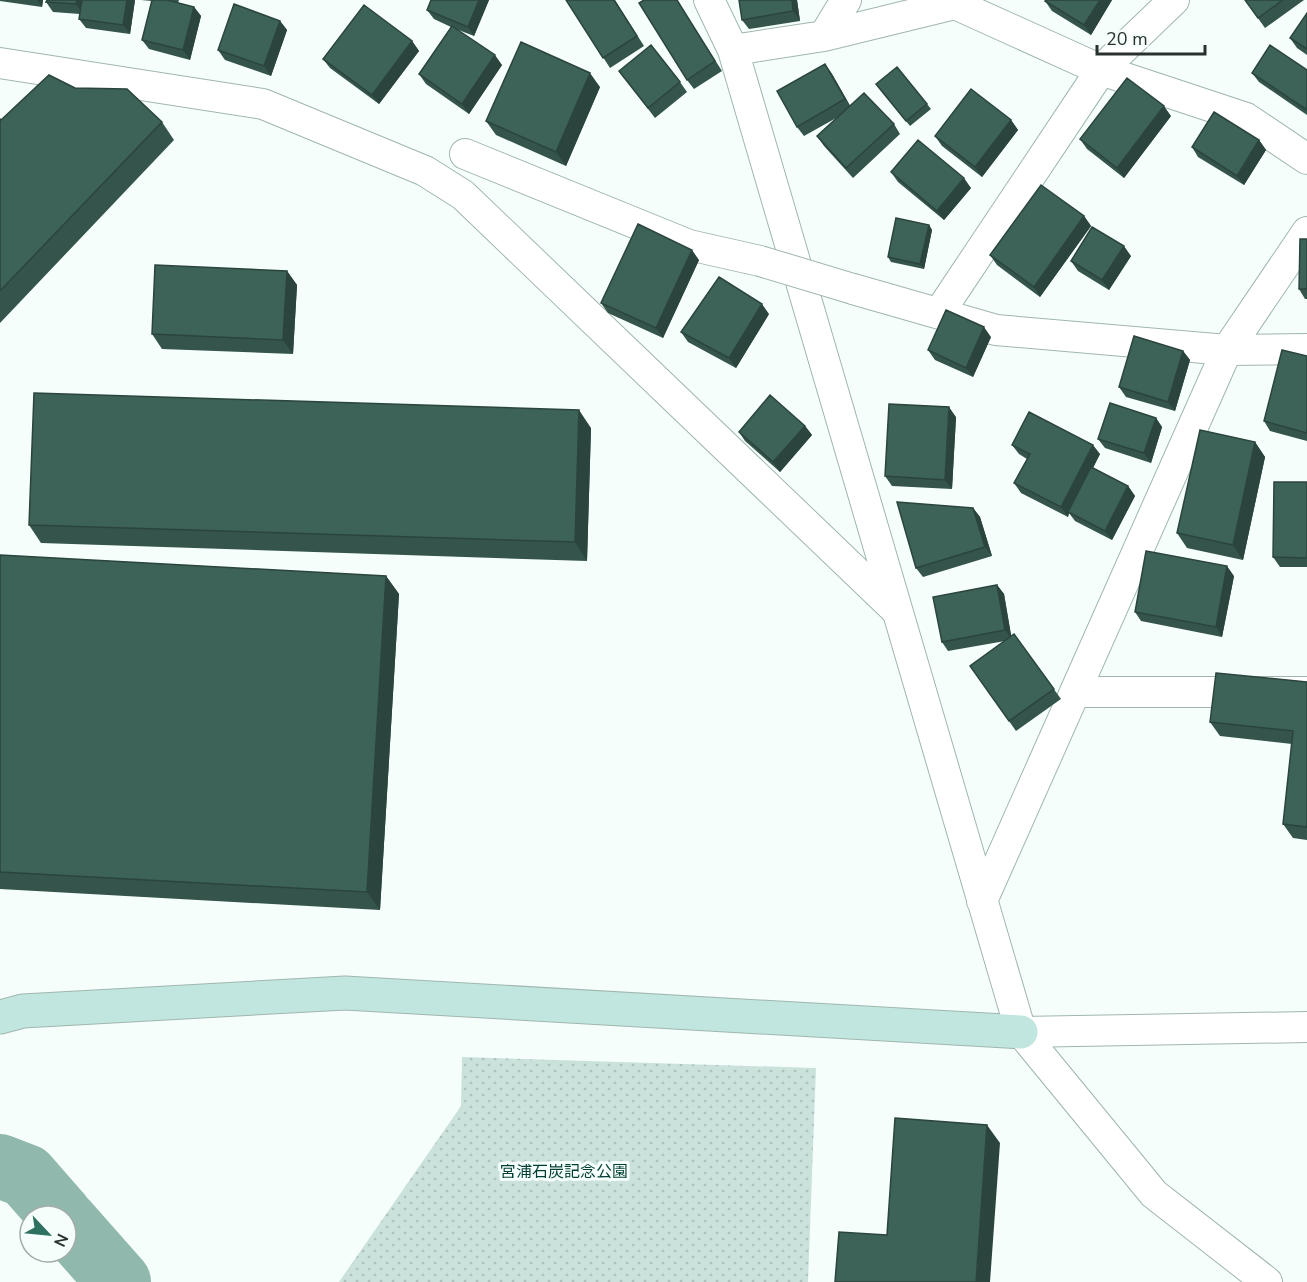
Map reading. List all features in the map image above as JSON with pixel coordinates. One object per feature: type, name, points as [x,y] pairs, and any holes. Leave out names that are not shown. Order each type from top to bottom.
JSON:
[{"type":"street","points":[[709,0],[733,50],[1021,1032],[1154,1194],[1267,1282]]},
{"type":"street","points":[[824,36],[846,0]]},
{"type":"street","points":[[939,313],[1101,70],[1174,0]]},
{"type":"street","points":[[733,50],[824,36],[955,4],[1101,70],[1246,118],[1307,159]]},
{"type":"street","points":[[0,63],[263,104],[425,171],[444,182],[463,195],[896,610]]},
{"type":"street","points":[[465,154],[689,245],[760,261],[996,330],[1227,350],[1307,349]]},
{"type":"street","points":[[982,901],[1227,350],[1307,232]]},
{"type":"street","points":[[1076,692],[1307,692]]},
{"type":"street","points":[[0,1017],[23,1011],[345,993],[1021,1032],[1307,1027]]},
{"type":"green space","name":"宮浦石炭記念公園","points":[[462,1057],[816,1068],[808,1282],[339,1282],[461,1106]]},
{"type":"building","points":[[47,0],[77,0],[76,4],[46,2]]},
{"type":"building","points":[[82,0],[127,0],[123,25],[79,19]]},
{"type":"building","points":[[152,0],[167,0],[194,7],[183,50],[142,40]]},
{"type":"building","points":[[431,0],[479,0],[468,27],[427,10]]},
{"type":"building","points":[[566,0],[614,0],[637,36],[603,58]]},
{"type":"building","points":[[644,0],[677,0],[715,61],[687,80],[639,3]]},
{"type":"building","points":[[739,0],[792,0],[793,11],[742,20]]},
{"type":"building","points":[[1046,0],[1100,0],[1084,25]]},
{"type":"building","points":[[1245,0],[1283,0],[1258,18]]},
{"type":"building","points":[[234,4],[280,21],[264,66],[218,50]]},
{"type":"building","points":[[364,5],[412,41],[372,95],[323,59]]},
{"type":"building","points":[[1307,13],[1307,49],[1290,38]]},
{"type":"building","points":[[452,26],[495,55],[462,104],[419,74]]},
{"type":"building","points":[[521,42],[590,73],[556,152],[486,121]]},
{"type":"building","points":[[651,45],[680,82],[648,108],[619,71]]},
{"type":"building","points":[[1270,45],[1307,70],[1307,110],[1252,73]]},
{"type":"building","points":[[825,64],[845,99],[797,127],[777,91]]},
{"type":"building","points":[[897,67],[927,104],[906,121],[876,84]]},
{"type":"building","points":[[49,75],[75,88],[127,89],[162,122],[0,291],[0,119]]},
{"type":"building","points":[[1127,78],[1164,106],[1117,168],[1080,139]]},
{"type":"building","points":[[971,89],[1011,120],[975,167],[935,136]]},
{"type":"building","points":[[864,93],[894,124],[846,168],[817,136]]},
{"type":"building","points":[[1214,112],[1259,140],[1237,176],[1192,147]]},
{"type":"building","points":[[918,140],[964,178],[937,211],[891,172]]},
{"type":"building","points":[[1041,185],[1084,216],[1034,287],[990,255]]},
{"type":"building","points":[[896,218],[929,225],[920,264],[888,257]]},
{"type":"building","points":[[638,224],[692,250],[656,328],[601,303]]},
{"type":"building","points":[[1092,227],[1124,246],[1102,280],[1071,261]]},
{"type":"building","points":[[1300,239],[1307,239],[1307,289],[1299,289]]},
{"type":"building","points":[[155,265],[287,271],[283,340],[152,334]]},
{"type":"building","points":[[719,277],[762,304],[729,358],[681,332]]},
{"type":"building","points":[[946,310],[984,327],[966,368],[928,350]]},
{"type":"building","points":[[1134,336],[1183,351],[1168,402],[1119,387]]},
{"type":"building","points":[[1282,350],[1307,356],[1307,433],[1264,421]]},
{"type":"building","points":[[34,393],[579,410],[575,542],[29,525]]},
{"type":"building","points":[[770,395],[805,426],[773,462],[739,432]]},
{"type":"building","points":[[1110,403],[1156,418],[1144,453],[1098,439]]},
{"type":"building","points":[[889,404],[949,407],[945,480],[885,476]]},
{"type":"building","points":[[1029,412],[1093,445],[1061,507],[1014,483],[1030,454],[1012,445]]},
{"type":"building","points":[[1200,430],[1255,442],[1233,545],[1177,533]]},
{"type":"building","points":[[1091,467],[1128,486],[1105,531],[1068,512]]},
{"type":"building","points":[[1274,482],[1307,482],[1307,558],[1273,557]]},
{"type":"building","points":[[897,502],[973,508],[985,547],[916,568]]},
{"type":"building","points":[[1146,551],[1227,566],[1216,627],[1135,612]]},
{"type":"building","points":[[0,555],[386,576],[367,892],[0,872]]},
{"type":"building","points":[[997,585],[1005,630],[942,642],[933,597]]},
{"type":"building","points":[[1014,634],[1054,689],[1009,721],[970,666]]},
{"type":"building","points":[[1216,673],[1307,682],[1307,827],[1283,824],[1293,731],[1210,722]]},
{"type":"building","points":[[895,1118],[987,1125],[976,1282],[835,1282],[839,1232],[887,1235]]},
{"type":"waterway","points":[[0,1166],[26,1176],[50,1204]]},
{"type":"waterway","points":[[78,1236],[119,1282]]}]
